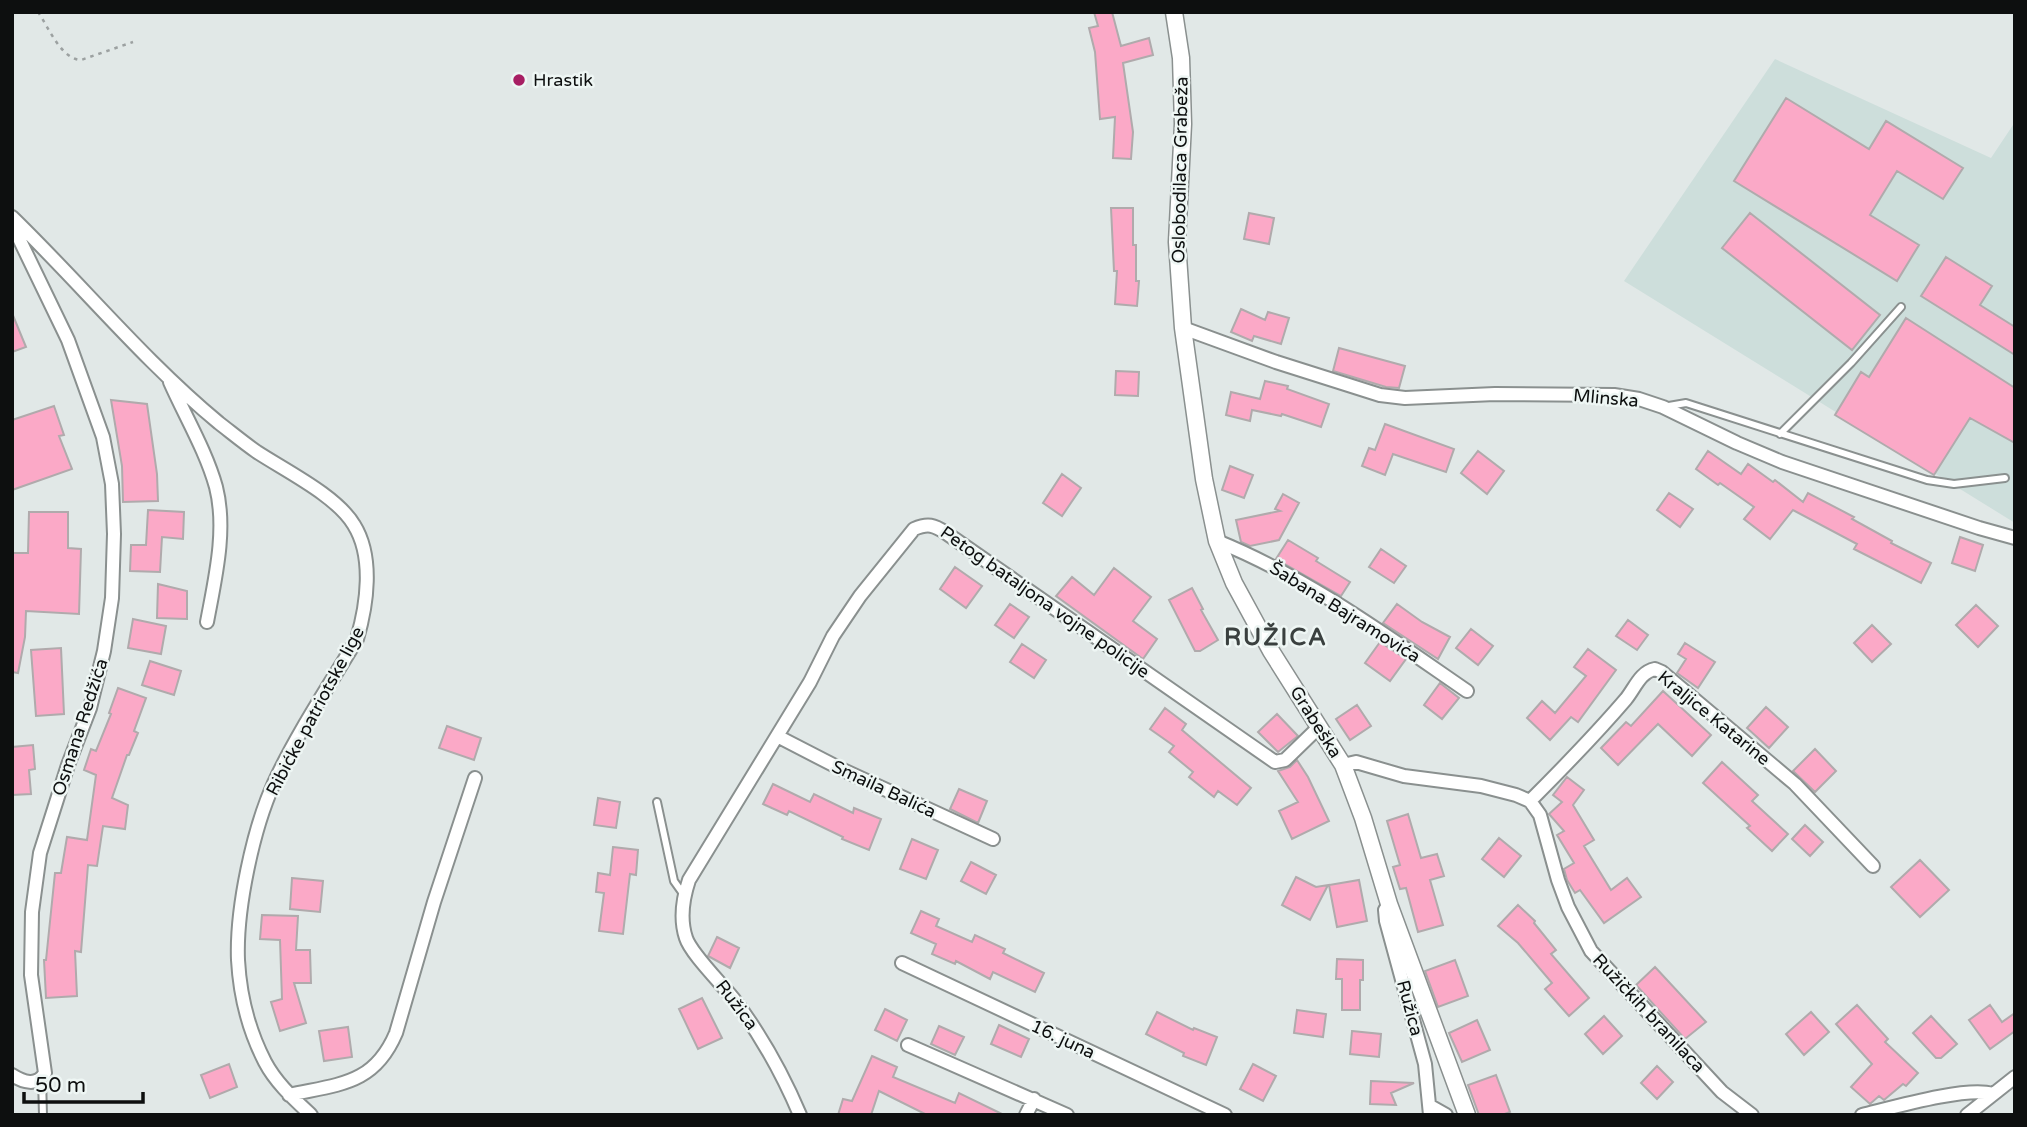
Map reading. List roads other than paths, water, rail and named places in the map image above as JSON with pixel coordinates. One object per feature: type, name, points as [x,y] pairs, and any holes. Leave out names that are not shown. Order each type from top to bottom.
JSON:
[{"type":"street","name":"Oslobodilaca Grabeža","points":[[1174,12],[1181,58],[1183,124],[1177,242],[1183,328]]},
{"type":"street","name":"Ribićke patriotske lige","points":[[12,217],[61,264],[168,379],[257,452],[336,505],[356,528],[365,554],[367,591],[357,639],[274,784],[254,844],[242,901],[238,959],[243,1002],[251,1033],[267,1065],[289,1095],[311,1115]]},
{"type":"street","name":"Osmana Redžića","points":[[12,224],[68,340],[103,437],[112,484],[114,534],[112,598],[104,651],[90,708],[68,765],[40,853],[32,912],[31,975],[37,1026],[46,1066],[42,1078]]},
{"type":"street","name":"Mlinska","points":[[1183,328],[1276,362],[1380,395],[1405,398],[1495,394],[1614,395],[1664,407],[1737,443],[1782,461],[2015,538]]},
{"type":"street","name":"Grabeška","points":[[1183,328],[1204,479],[1217,541],[1234,583],[1271,651],[1343,765],[1363,818],[1389,904],[1467,1115]]},
{"type":"street","points":[[168,379],[204,456],[219,506],[216,575],[207,622]]},
{"type":"street","name":"Petog bataljona vojne policije","points":[[684,895],[689,880],[810,682],[834,636],[860,596],[914,529],[924,525],[933,524],[1275,762],[1285,760],[1319,727]]},
{"type":"street","name":"Šabana Bajramovića","points":[[1217,541],[1263,560],[1328,597],[1467,691]]},
{"type":"street","name":"Kraljice Katarine","points":[[1530,801],[1629,696],[1643,674],[1655,669],[1662,672],[1795,784],[1873,866]]},
{"type":"street","name":"Smaila Balića","points":[[777,736],[843,770],[993,839]]},
{"type":"street","points":[[1343,765],[1356,762],[1404,776],[1481,786],[1530,801]]},
{"type":"street","points":[[289,1095],[343,1083],[367,1073],[388,1052],[475,778]]},
{"type":"street","name":"Ružičkih branilaca","points":[[1530,801],[1543,824],[1568,907],[1591,951],[1722,1092],[1752,1115]]},
{"type":"street","name":"Ružica","points":[[684,895],[683,924],[686,940],[760,1037],[787,1083],[800,1115]]},
{"type":"street","name":"Ružica","points":[[1389,904],[1385,911],[1386,921],[1425,1064],[1430,1110]]},
{"type":"street","name":"16. juna","points":[[902,963],[1225,1115]]},
{"type":"street","points":[[908,1045],[1067,1115]]},
{"type":"street","points":[[12,1075],[30,1082],[42,1078]]},
{"type":"street","points":[[1967,1115],[2015,1077]]},
{"type":"street","points":[[1862,1115],[1964,1092],[1981,1090],[1992,1094]]},
{"type":"street","points":[[1026,1115],[1034,1099]]},
{"type":"street","points":[[1430,1110],[1446,1115]]},
{"type":"lane","points":[[1780,433],[1851,363],[1901,307]]},
{"type":"lane","points":[[1664,407],[1686,403],[1927,480],[1954,484],[2005,478]]},
{"type":"lane","points":[[657,802],[674,881],[684,895]]},
{"type":"lane","points":[[42,1078],[43,1115]]},
{"type":"place","name":"Hrastik","points":[[519,80]]},
{"type":"district","name":"RUŽICA","points":[[1276,637]]}]
